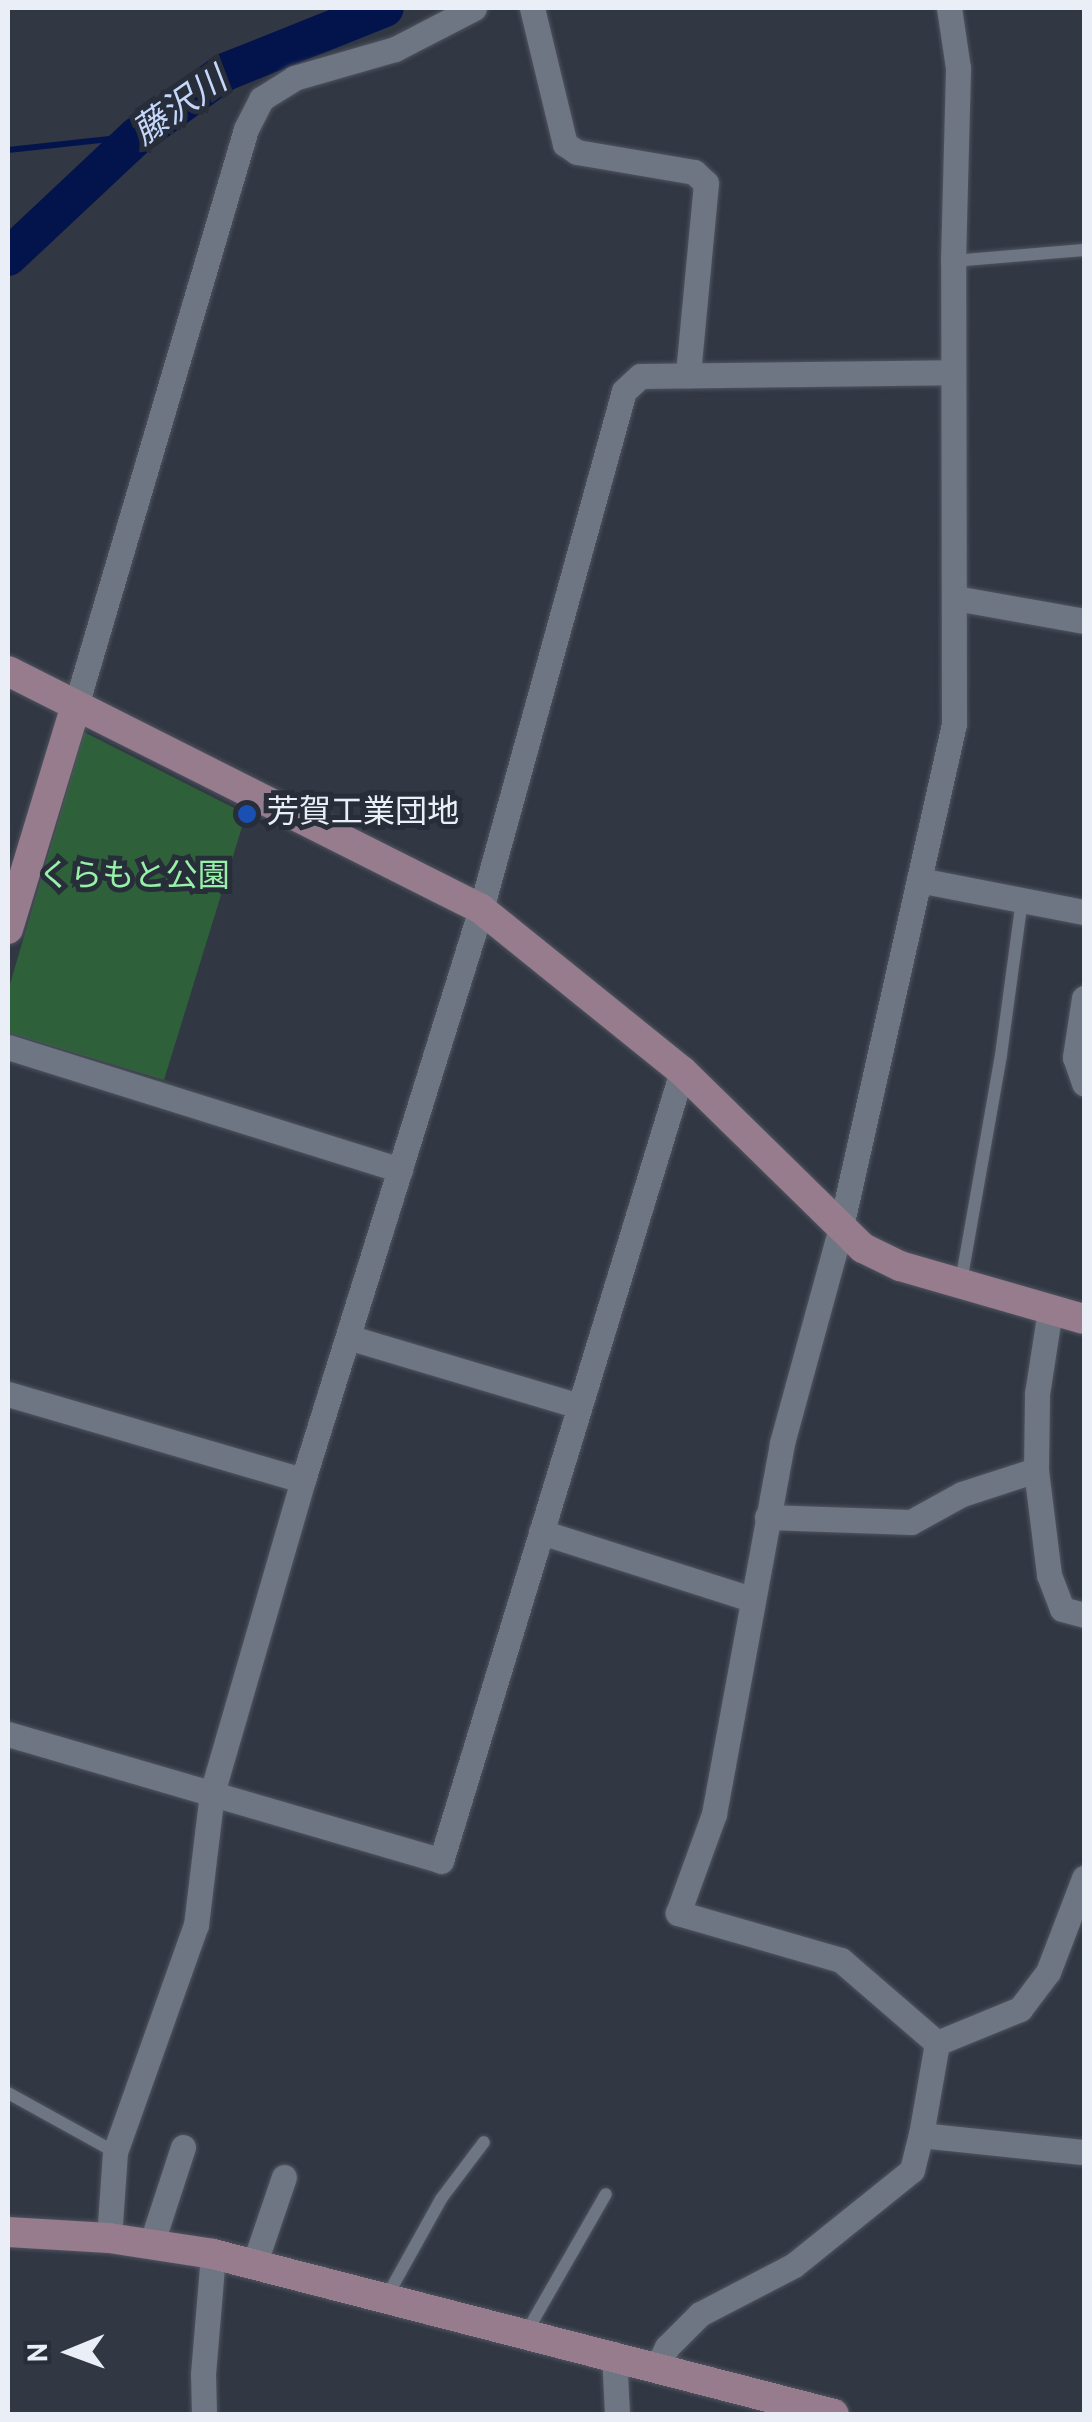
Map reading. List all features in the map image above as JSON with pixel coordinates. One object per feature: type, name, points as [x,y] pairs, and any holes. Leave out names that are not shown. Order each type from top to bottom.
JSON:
[{"type":"street","points":[[8,929],[246,129],[261,98],[294,78],[395,49],[474,8]]},
{"type":"street","points":[[532,8],[566,144],[577,152],[694,172],[706,183],[688,375]]},
{"type":"street","points":[[938,2043],[841,1960],[678,1913],[714,1814],[782,1443],[840,1232],[954,724],[953,261],[958,68],[949,8]]},
{"type":"street","points":[[110,2238],[116,2152],[196,1925],[212,1794],[303,1480],[481,909],[624,391],[640,376],[953,372]]},
{"type":"street","points":[[955,598],[1084,621]]},
{"type":"street","points":[[8,671],[75,709],[481,909],[682,1071],[840,1232],[862,1248],[900,1266],[1084,1319]]},
{"type":"street","points":[[919,880],[1084,912]]},
{"type":"street","points":[[1084,998],[1074,1058],[1084,1082]]},
{"type":"street","points":[[8,1047],[400,1170]]},
{"type":"street","points":[[8,1734],[441,1861],[682,1071]]},
{"type":"street","points":[[1050,1310],[1037,1394],[1036,1470],[1048,1576],[1062,1609],[1084,1614]]},
{"type":"street","points":[[348,1337],[579,1406]]},
{"type":"street","points":[[8,1394],[303,1480]]},
{"type":"street","points":[[766,1518],[910,1522],[962,1494],[1036,1470]]},
{"type":"street","points":[[541,1532],[751,1599]]},
{"type":"street","points":[[938,2043],[1020,2010],[1048,1972],[1084,1878]]},
{"type":"street","points":[[658,2366],[666,2347],[700,2314],[794,2265],[912,2170],[938,2043]]},
{"type":"street","points":[[920,2135],[1084,2152]]},
{"type":"street","points":[[151,2244],[183,2147]]},
{"type":"street","points":[[254,2264],[284,2177]]},
{"type":"street","points":[[8,2232],[110,2238],[212,2254],[614,2354],[834,2414]]},
{"type":"street","points":[[204,2414],[212,2254]]},
{"type":"street","points":[[614,2354],[616,2414]]},
{"type":"lane","points":[[953,261],[1084,250]]},
{"type":"lane","points":[[961,1285],[1002,1055],[1022,900]]},
{"type":"lane","points":[[8,2094],[116,2152]]},
{"type":"lane","points":[[386,2298],[441,2199],[484,2142]]},
{"type":"lane","points":[[526,2332],[606,2194]]},
{"type":"green space","name":"くらもと公園","points":[[84,732],[246,814],[164,1080],[8,1033],[8,991]]},
{"type":"waterway","name":"藤沢川","points":[[8,257],[137,136],[225,72],[385,8]]},
{"type":"waterway","points":[[8,150],[137,136]]},
{"type":"place","name":"芳賀工業団地","points":[[247,814]]}]
